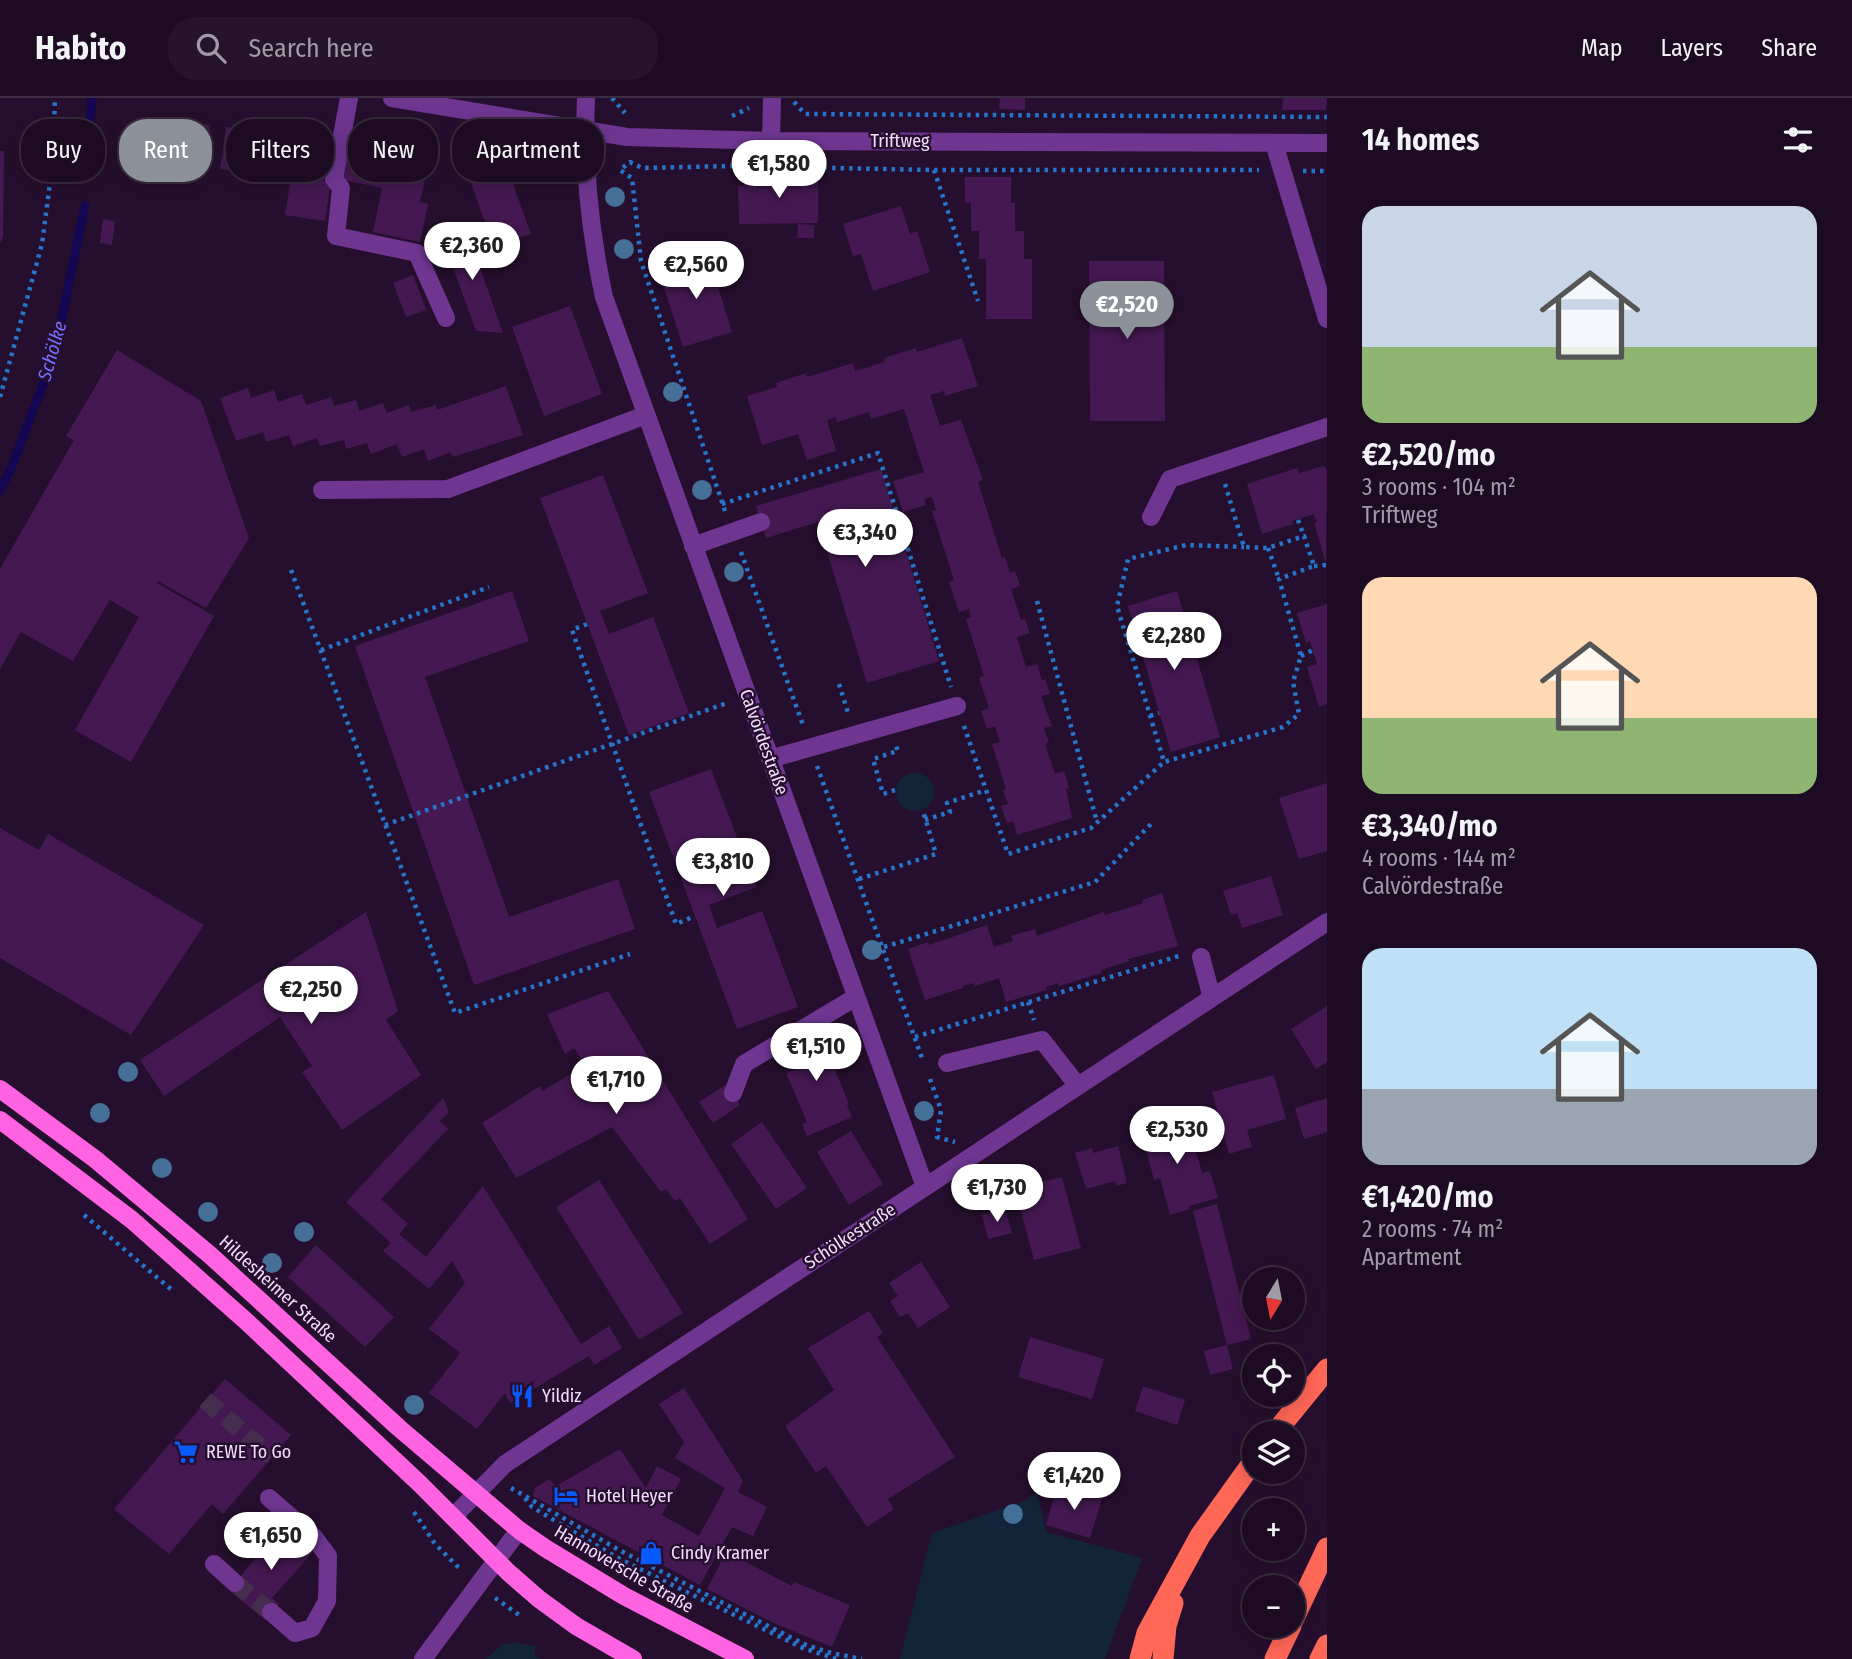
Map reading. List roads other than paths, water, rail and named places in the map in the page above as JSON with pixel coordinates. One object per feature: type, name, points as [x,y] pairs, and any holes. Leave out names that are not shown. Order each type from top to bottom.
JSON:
[{"type":"highway","points":[[1285,1421],[1327,1369]]},
{"type":"highway","points":[[1140,1659],[1147,1633],[1200,1536],[1242,1477]]},
{"type":"highway","points":[[1305,1595],[1327,1548]]},
{"type":"highway","points":[[1163,1659],[1166,1626],[1183,1571]]},
{"type":"highway","points":[[1275,1659],[1285,1638]]},
{"type":"highway","points":[[1320,1659],[1327,1645]]},
{"type":"main road","name":"Hildesheimer Straße","points":[[0,1088],[95,1159],[210,1255],[399,1428],[519,1530]]},
{"type":"main road","points":[[0,1120],[132,1220],[247,1322],[539,1599],[576,1626],[633,1659]]},
{"type":"main road","name":"Hannoversche Straße","points":[[519,1530],[545,1549],[624,1596],[745,1659]]},
{"type":"street","points":[[349,98],[334,179],[341,188],[336,236],[417,253],[446,318]]},
{"type":"street","name":"Triftweg","points":[[392,98],[523,119]]},
{"type":"street","name":"Calvördestraße","points":[[585,119],[586,98]]},
{"type":"street","points":[[771,141],[772,98]]},
{"type":"street","name":"Triftweg","points":[[604,133],[627,137],[771,141],[1327,143]]},
{"type":"street","points":[[1274,143],[1327,319]]},
{"type":"street","name":"Calvördestraße","points":[[588,182],[594,253],[604,297],[925,1187]]},
{"type":"street","points":[[322,490],[448,489],[646,415]]},
{"type":"street","points":[[1151,517],[1170,479],[1327,427]]},
{"type":"street","points":[[693,546],[761,522]]},
{"type":"street","points":[[770,759],[957,706]]},
{"type":"street","name":"Schölkestraße","points":[[453,1517],[505,1464],[1327,922]]},
{"type":"street","points":[[1201,957],[1212,998]]},
{"type":"street","points":[[733,1093],[744,1064],[856,997]]},
{"type":"street","points":[[947,1063],[1042,1040],[1078,1086]]},
{"type":"street","points":[[269,1498],[313,1536],[328,1556],[327,1601],[312,1629],[295,1633],[271,1612]]},
{"type":"street","points":[[423,1659],[519,1530]]},
{"type":"street","points":[[214,1564],[235,1583]]},
{"type":"waterway","name":"Schölke","points":[[90,119],[92,98]]},
{"type":"waterway","name":"Schölke","points":[[0,490],[10,471],[54,356],[85,206]]},
{"type":"tunnel","points":[[205,1400],[272,1457]]},
{"type":"tunnel","points":[[235,1583],[271,1612]]},
{"type":"place","name":"Yildiz","points":[[522,1396]]},
{"type":"place","name":"REWE To Go","points":[[186,1452]]},
{"type":"place","name":"Hotel Heyer","points":[[566,1496]]},
{"type":"place","name":"Cindy Kramer","points":[[651,1553]]}]
